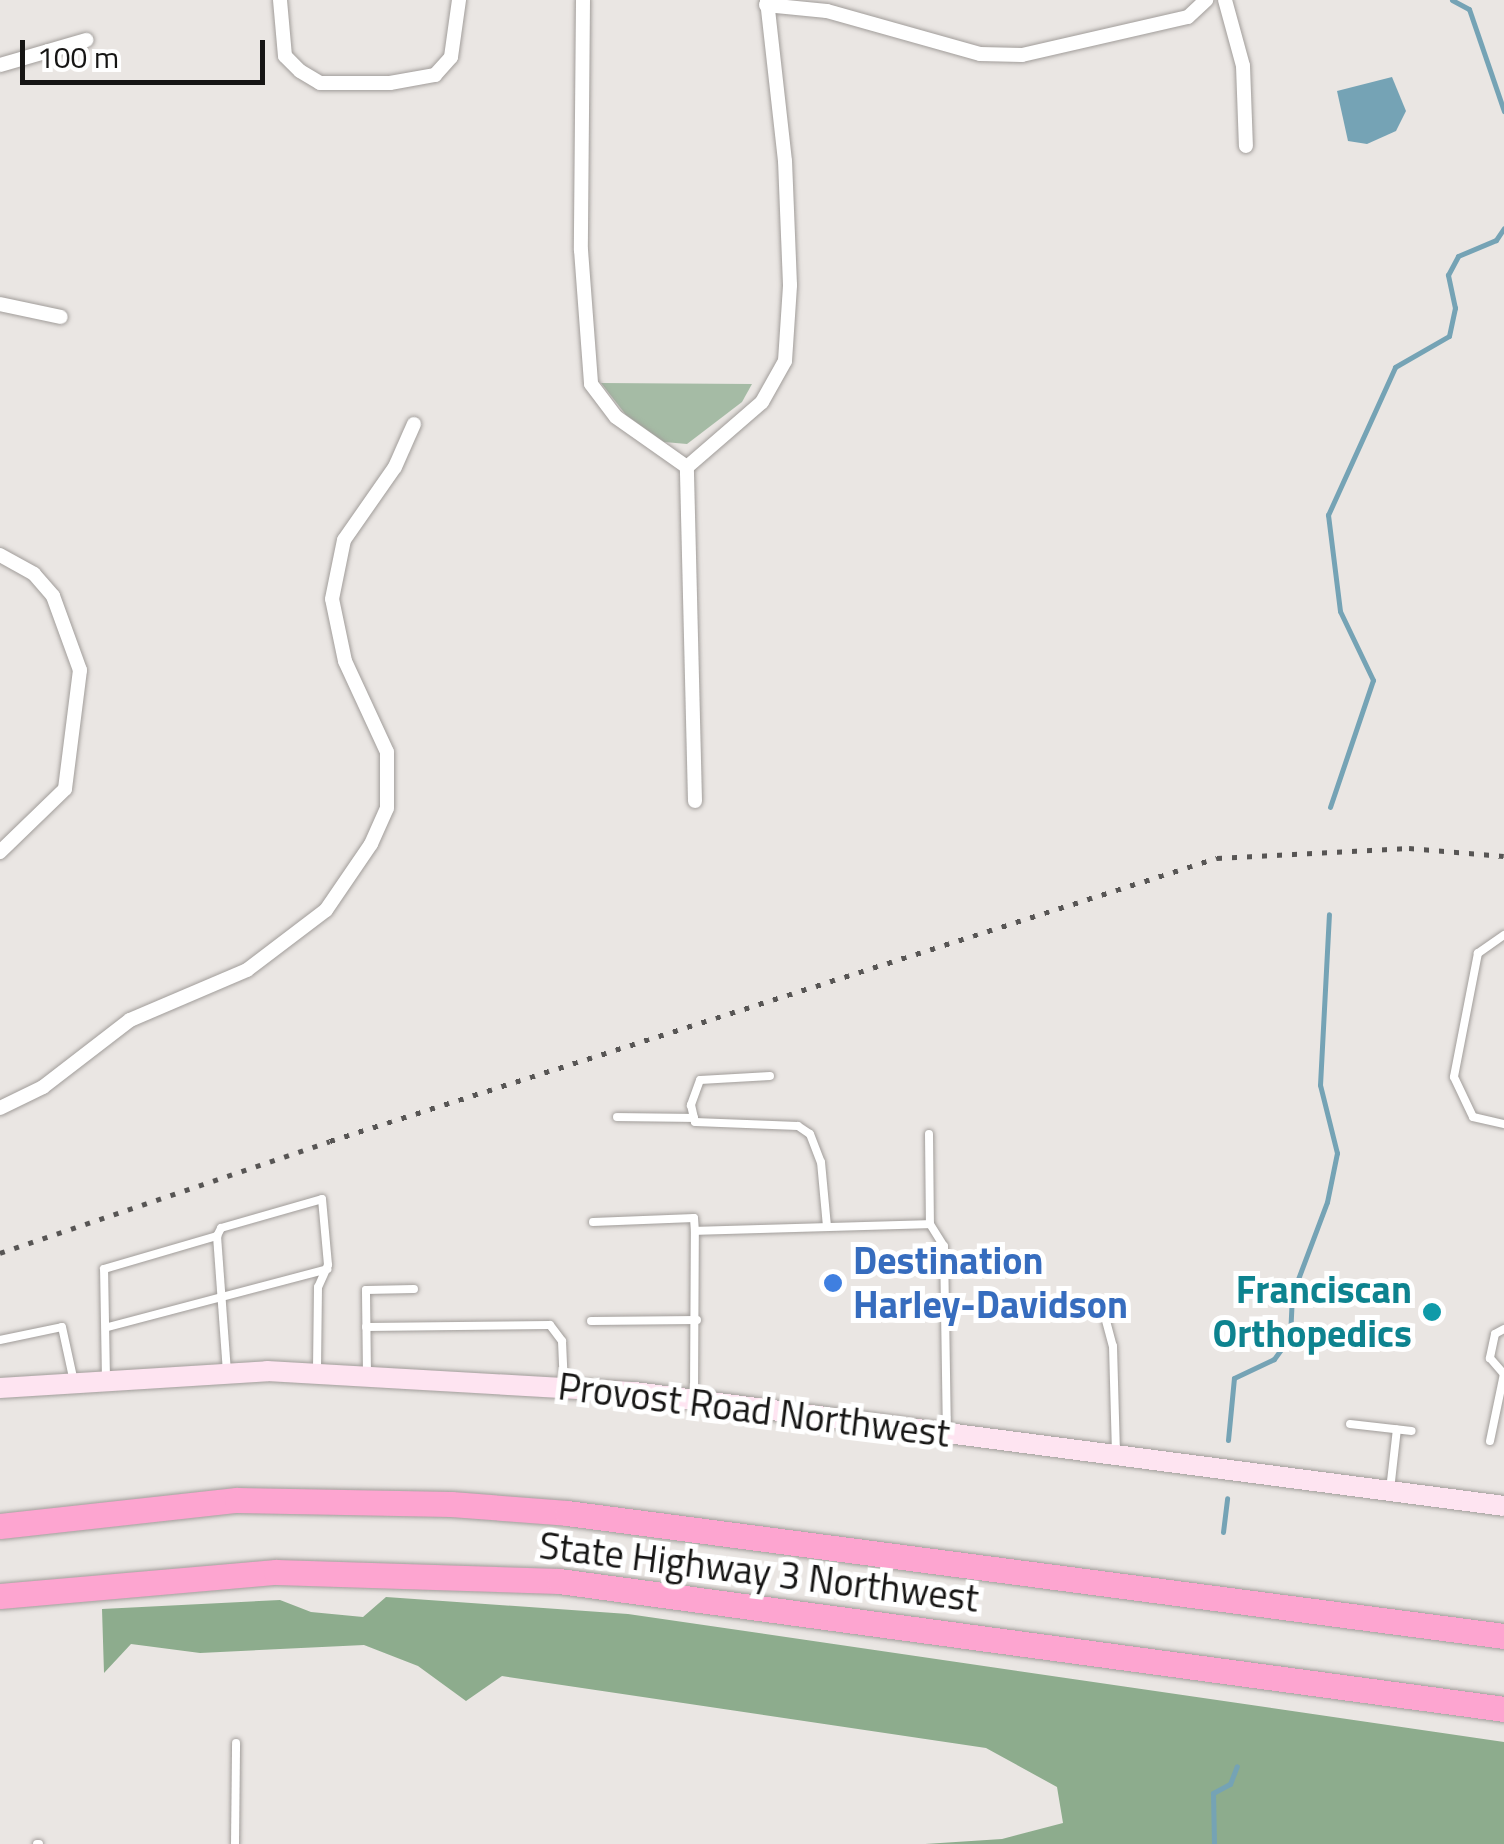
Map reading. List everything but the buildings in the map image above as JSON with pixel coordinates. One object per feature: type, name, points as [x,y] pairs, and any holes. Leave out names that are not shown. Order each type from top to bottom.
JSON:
[{"type":"highway","name":"State Highway 3 Northwest","points":[[0,1526],[237,1500],[451,1504],[604,1518],[1504,1636]]},
{"type":"highway","name":"State Highway 3 Northwest","points":[[0,1596],[276,1572],[559,1581],[1504,1710]]},
{"type":"street","points":[[280,0],[286,56],[300,71],[320,82],[390,83],[435,75],[451,57],[458,0]]},
{"type":"street","points":[[582,0],[581,250],[591,384],[616,417],[687,467]]},
{"type":"street","points":[[687,467],[762,402],[785,361],[790,285],[785,161],[766,3],[827,11],[980,54],[1022,55],[1188,17],[1206,0]]},
{"type":"street","points":[[1225,0],[1242,66],[1246,146]]},
{"type":"street","points":[[0,65],[86,40]]},
{"type":"street","points":[[0,304],[61,317]]},
{"type":"street","points":[[0,1108],[43,1087],[130,1020],[247,970],[326,910],[372,844],[387,808],[387,752],[345,661],[332,599],[344,540],[395,467],[414,424]]},
{"type":"street","points":[[687,467],[695,801]]},
{"type":"street","points":[[0,555],[34,574],[53,596],[80,670],[65,788],[3,843]]},
{"type":"street","name":"Provost Road Northwest","points":[[0,1388],[227,1372],[564,1386],[1504,1506]]},
{"type":"lane","points":[[1504,934],[1478,952],[1454,1078],[1473,1116],[1504,1124]]},
{"type":"lane","points":[[694,1118],[693,1090],[700,1080],[770,1076]]},
{"type":"lane","points":[[617,1117],[694,1118],[708,1127],[798,1126],[810,1134],[821,1162],[827,1227]]},
{"type":"lane","points":[[929,1134],[930,1224],[944,1246],[947,1433]]},
{"type":"lane","points":[[227,1372],[218,1236],[221,1228],[322,1199],[326,1268],[318,1287],[317,1373]]},
{"type":"lane","points":[[594,1222],[694,1218],[694,1400]]},
{"type":"lane","points":[[695,1231],[930,1224]]},
{"type":"lane","points":[[106,1380],[104,1269],[218,1236]]},
{"type":"lane","points":[[108,1326],[326,1268]]},
{"type":"lane","points":[[366,1375],[366,1290],[414,1289]]},
{"type":"lane","points":[[1104,1317],[1113,1346],[1116,1454]]},
{"type":"lane","points":[[591,1321],[697,1320]]},
{"type":"lane","points":[[366,1327],[550,1325],[562,1341],[564,1386]]},
{"type":"lane","points":[[0,1340],[62,1327],[74,1382]]},
{"type":"lane","points":[[1490,1441],[1504,1374],[1490,1358],[1495,1334],[1504,1330]]},
{"type":"lane","points":[[1350,1424],[1412,1432]]},
{"type":"lane","points":[[1390,1491],[1396,1430]]},
{"type":"lane","points":[[235,1844],[236,1743]]},
{"type":"green space","points":[[601,383],[752,384],[742,402],[687,444],[664,442],[626,415]]},
{"type":"green space","points":[[386,1597],[628,1614],[1504,1742],[1504,1844],[925,1844],[1002,1839],[1063,1823],[1057,1787],[986,1748],[502,1676],[466,1701],[418,1666],[364,1645],[200,1653],[131,1644],[104,1673],[102,1609],[280,1600],[311,1612],[363,1617]]},
{"type":"water","points":[[1392,77],[1406,111],[1396,131],[1367,144],[1348,141],[1337,91]]},
{"type":"waterway","points":[[1452,0],[1469,9],[1504,111]]},
{"type":"waterway","points":[[1330,807],[1373,680],[1340,611],[1328,515],[1395,367],[1449,336],[1455,308],[1448,275],[1458,256],[1496,240],[1504,228]]},
{"type":"waterway","points":[[1228,1440],[1234,1378],[1274,1359],[1290,1337],[1292,1295],[1327,1202],[1337,1153],[1320,1085],[1329,914]]},
{"type":"waterway","points":[[1223,1532],[1227,1498]]},
{"type":"waterway","points":[[1214,1844],[1213,1793],[1230,1784],[1237,1766]]},
{"type":"railway","points":[[0,1253],[330,1141],[1217,858],[1409,848],[1504,856]]},
{"type":"place","name":"Destination Harley-Davidson","points":[[833,1283]]},
{"type":"place","name":"Franciscan Orthopedics","points":[[1432,1312]]}]
